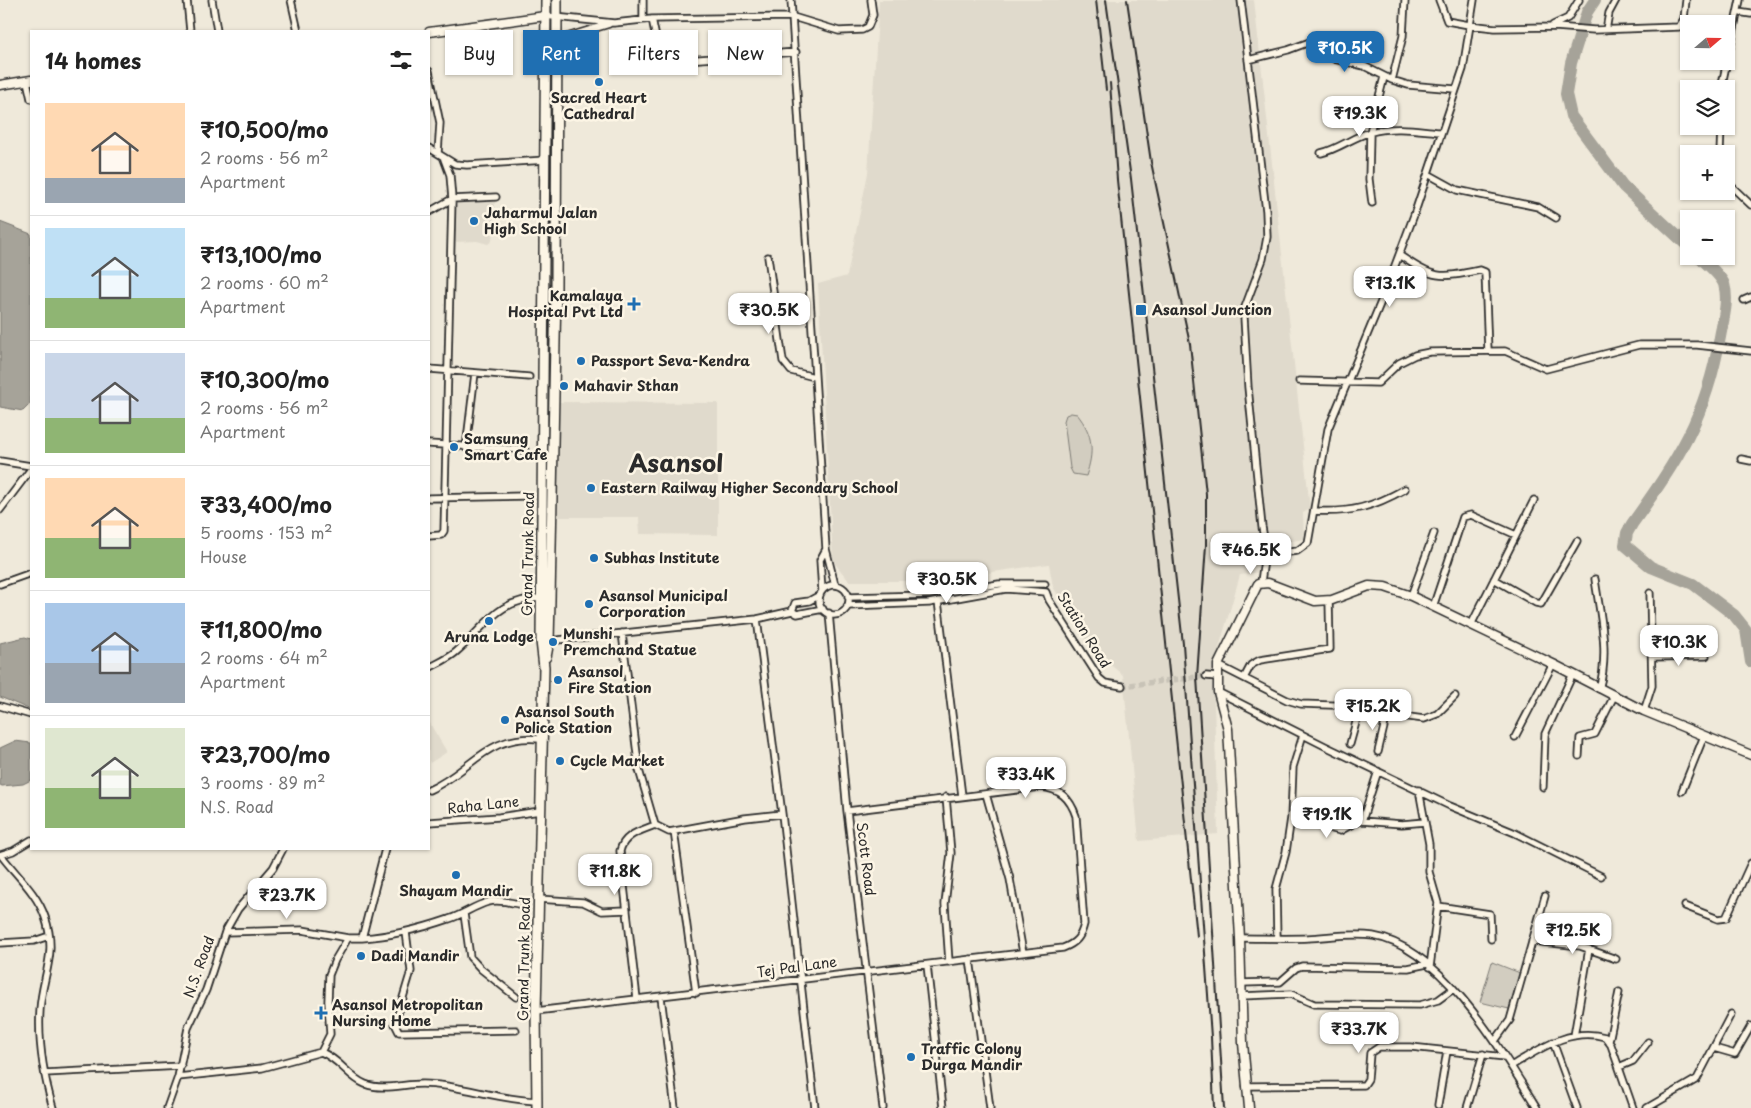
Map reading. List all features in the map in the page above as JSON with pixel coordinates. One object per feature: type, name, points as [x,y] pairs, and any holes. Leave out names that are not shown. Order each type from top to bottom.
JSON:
[{"type":"main road","name":"Grand Trunk Road","points":[[537,1104],[536,1012],[541,739],[545,641],[542,598],[546,0]]},
{"type":"main road","points":[[557,30],[558,0]]},
{"type":"main road","points":[[545,641],[556,289],[557,75]]},
{"type":"street","points":[[186,0],[190,30]]},
{"type":"street","points":[[212,0],[217,30]]},
{"type":"street","points":[[291,0],[298,30]]},
{"type":"street","points":[[643,0],[643,19]]},
{"type":"street","points":[[792,0],[826,549],[835,585]]},
{"type":"street","points":[[591,30],[614,23],[643,19],[793,17],[839,31],[862,30],[872,22],[871,0]]},
{"type":"street","points":[[1241,0],[1266,211],[1267,237],[1263,259],[1245,307],[1244,317],[1248,387],[1262,527],[1267,555],[1264,560],[1261,582],[1252,593],[1218,665],[1217,677],[1218,692],[1228,729],[1240,938],[1241,996],[1249,1108]]},
{"type":"street","points":[[1392,80],[1403,36],[1405,0]]},
{"type":"street","points":[[1439,0],[1448,21],[1495,28],[1555,27],[1594,30],[1679,27],[1684,19],[1686,0]]},
{"type":"street","points":[[1267,555],[1303,548],[1308,543],[1328,429],[1399,254],[1428,174],[1440,132],[1463,69],[1474,0]]},
{"type":"street","points":[[1546,27],[1565,21],[1579,0]]},
{"type":"street","points":[[1606,30],[1609,13],[1616,0]]},
{"type":"street","points":[[1723,80],[1740,0]]},
{"type":"street","points":[[1738,12],[1751,14]]},
{"type":"street","points":[[430,32],[546,16],[614,23]]},
{"type":"street","points":[[652,19],[659,50],[664,57],[672,61],[796,52]]},
{"type":"street","points":[[1248,60],[1288,50],[1324,37],[1328,39],[1334,59],[1364,66],[1384,77],[1416,86],[1455,89]]},
{"type":"street","points":[[430,77],[440,123],[438,154]]},
{"type":"street","points":[[1372,203],[1369,179],[1370,132],[1384,77]]},
{"type":"street","points":[[0,85],[29,80]]},
{"type":"street","points":[[1321,153],[1370,132],[1396,128],[1440,132]]},
{"type":"street","points":[[430,149],[455,164],[467,165],[546,160]]},
{"type":"street","points":[[430,536],[444,534],[452,198],[450,175],[444,159]]},
{"type":"street","points":[[1428,174],[1458,190],[1538,207],[1556,218]]},
{"type":"street","points":[[1735,190],[1751,205]]},
{"type":"street","points":[[430,211],[452,198],[496,197]]},
{"type":"street","points":[[1399,254],[1423,271],[1440,276],[1480,270],[1485,272],[1488,351]]},
{"type":"street","points":[[768,257],[783,361],[791,371],[814,377]]},
{"type":"street","points":[[1744,300],[1751,297]]},
{"type":"street","points":[[1298,381],[1328,380],[1347,383],[1378,383],[1399,362],[1422,353],[1505,351],[1546,369],[1639,345],[1697,345],[1751,351]]},
{"type":"street","points":[[430,369],[529,376]]},
{"type":"street","points":[[466,448],[476,372]]},
{"type":"street","points":[[430,444],[446,447],[525,450]]},
{"type":"street","points":[[1741,459],[1751,461]]},
{"type":"street","points":[[0,461],[30,468]]},
{"type":"street","points":[[0,510],[30,469]]},
{"type":"street","points":[[1315,511],[1342,512],[1357,509],[1383,502],[1405,489]]},
{"type":"street","points":[[430,498],[526,496]]},
{"type":"street","points":[[1471,625],[1534,500]]},
{"type":"street","points":[[1433,607],[1463,517],[1471,515],[1516,535]]},
{"type":"street","points":[[1411,596],[1434,533]]},
{"type":"street","points":[[1494,579],[1541,604],[1577,541]]},
{"type":"street","points":[[823,609],[820,560],[826,549]]},
{"type":"street","points":[[0,584],[30,573]]},
{"type":"street","points":[[1595,579],[1605,654],[1605,670],[1599,689]]},
{"type":"street","points":[[1261,582],[1315,601],[1329,600],[1369,586],[1386,587],[1411,596],[1573,674],[1644,711],[1751,754]]},
{"type":"street","name":"Station Road","points":[[848,597],[929,595],[999,584],[1045,584]]},
{"type":"street","points":[[545,641],[757,619],[792,611],[797,614],[823,609],[829,613],[841,613],[847,606],[848,597],[844,588],[835,585],[809,601],[795,603],[792,611]]},
{"type":"street","name":"Station Road","points":[[847,606],[938,602],[1006,589],[1046,592],[1049,600],[1094,672],[1105,683],[1122,686]]},
{"type":"street","points":[[1644,711],[1652,691],[1650,593]]},
{"type":"street","points":[[430,667],[454,654],[503,607],[527,598],[542,598]]},
{"type":"street","points":[[1244,678],[1251,665],[1260,660],[1330,649],[1329,600]]},
{"type":"street","points":[[938,602],[962,796]]},
{"type":"street","name":"Scott Road","points":[[829,613],[847,811],[883,1108]]},
{"type":"street","points":[[757,619],[782,814],[814,1108]]},
{"type":"street","points":[[622,633],[638,770],[655,825],[662,830],[674,831],[745,818],[782,814]]},
{"type":"street","points":[[1652,657],[1706,656]]},
{"type":"street","points":[[1515,737],[1552,664]]},
{"type":"street","points":[[1218,665],[1294,702],[1358,706],[1387,714],[1424,719],[1432,717],[1455,696]]},
{"type":"street","points":[[1543,787],[1545,734],[1573,674]]},
{"type":"street","points":[[1206,676],[1217,677]]},
{"type":"street","points":[[1218,692],[1303,735],[1515,833],[1601,876]]},
{"type":"street","points":[[1579,756],[1580,738],[1595,734],[1614,696]]},
{"type":"street","points":[[0,706],[30,715]]},
{"type":"street","points":[[1350,744],[1358,715],[1358,706]]},
{"type":"street","points":[[1378,752],[1387,714]]},
{"type":"street","points":[[1277,938],[1276,889],[1286,852],[1291,818],[1291,781],[1303,735]]},
{"type":"street","points":[[1682,791],[1704,736]]},
{"type":"street","points":[[430,789],[492,748],[513,740],[541,739]]},
{"type":"street","points":[[1362,821],[1378,771]]},
{"type":"street","name":"Tej Pal Lane","points":[[536,1012],[867,970],[927,965],[1063,948],[1078,940],[1084,924],[1073,808],[1063,794],[1049,787],[986,794]]},
{"type":"street","points":[[1419,790],[1429,844],[1429,872],[1438,906],[1429,965]]},
{"type":"street","points":[[847,811],[946,797],[986,794],[1010,879],[1023,952]]},
{"type":"street","points":[[946,797],[951,853],[945,898],[949,962]]},
{"type":"street","name":"Raha Lane","points":[[430,822],[499,818],[540,812]]},
{"type":"street","points":[[1291,818],[1340,831],[1362,821],[1402,824],[1425,822]]},
{"type":"street","points":[[637,999],[620,851],[626,837],[655,825]]},
{"type":"street","points":[[674,831],[696,993]]},
{"type":"street","points":[[30,841],[13,851],[1,855],[33,894],[45,916],[49,936],[50,964],[40,1008],[39,1023],[45,1073],[53,1108]]},
{"type":"street","name":"N.S. Road","points":[[167,1108],[181,1066],[188,1028],[206,990],[225,932],[238,909],[273,868],[282,850]]},
{"type":"street","points":[[362,938],[385,850]]},
{"type":"street","points":[[1685,906],[1718,919],[1726,918],[1751,863]]},
{"type":"street","points":[[1495,1040],[1510,1020],[1545,896]]},
{"type":"street","points":[[538,899],[583,902],[602,911],[628,910]]},
{"type":"street","points":[[225,932],[302,930],[348,938],[362,938],[406,932],[464,914],[488,902],[498,901],[518,904]]},
{"type":"street","points":[[1438,906],[1490,914],[1491,939]]},
{"type":"street","points":[[464,914],[470,958],[481,970],[516,997]]},
{"type":"street","points":[[406,932],[410,971],[395,1024],[399,1032],[516,1030]]},
{"type":"street","points":[[0,943],[34,941],[49,936]]},
{"type":"street","points":[[1240,938],[1375,936],[1399,945],[1429,965],[1479,1018],[1495,1040],[1537,1108]]},
{"type":"street","points":[[321,1052],[330,1034],[328,1001],[330,975],[335,960],[348,938]]},
{"type":"street","points":[[1532,941],[1589,948],[1616,958]]},
{"type":"street","points":[[1574,1036],[1589,948]]},
{"type":"street","points":[[970,959],[990,1108]]},
{"type":"street","points":[[927,965],[943,1108]]},
{"type":"street","points":[[1241,982],[1280,982],[1296,968],[1302,966],[1408,968],[1429,965]]},
{"type":"street","points":[[1241,996],[1291,994],[1314,1004],[1420,1005],[1438,1000],[1453,989]]},
{"type":"street","points":[[1620,992],[1609,1041],[1633,1108]]},
{"type":"street","points":[[661,997],[675,1108]]},
{"type":"street","points":[[1648,1108],[1696,1079],[1731,1014]]},
{"type":"street","points":[[1714,1048],[1735,1054],[1751,1026]]},
{"type":"street","points":[[1511,1066],[1553,1042],[1574,1036],[1600,1036],[1609,1041]]},
{"type":"street","points":[[1553,1042],[1577,1108]]},
{"type":"street","points":[[1619,1067],[1633,1061],[1648,1042]]},
{"type":"street","points":[[1246,1086],[1364,1085],[1368,1079],[1370,1053],[1375,1048],[1411,1047],[1505,1057]]},
{"type":"street","points":[[1438,1105],[1447,1051]]},
{"type":"street","points":[[178,1077],[262,1068],[321,1052],[333,1057],[366,1084],[379,1087],[434,1085],[537,1104]]},
{"type":"street","points":[[1467,1108],[1483,1054]]},
{"type":"street","points":[[45,1073],[181,1066]]},
{"type":"shaded area","points":[[879,0],[1254,0],[1310,509],[1303,513],[1304,539],[1262,546],[1260,572],[1240,575],[1213,669],[1218,834],[1139,841],[1123,675],[1093,651],[1053,587],[1049,564],[965,576],[944,583],[924,581],[849,581],[833,561],[818,284],[847,276],[868,173]]},
{"type":"shaded area","name":"Jaharmul Jalan High School","points":[[454,201],[495,201],[492,241],[488,244],[477,241],[454,242]]},
{"type":"shaded area","points":[[0,222],[30,234],[30,404],[23,411],[0,407]]},
{"type":"shaded area","points":[[558,402],[718,403],[718,535],[640,534],[639,517],[558,517]]},
{"type":"shaded area","points":[[1071,413],[1077,414],[1083,422],[1091,444],[1086,476],[1073,474],[1070,468],[1064,421],[1066,415]]},
{"type":"shaded area","points":[[25,637],[30,639],[30,710],[0,697],[0,643]]},
{"type":"shaded area","points":[[430,724],[447,752],[430,763]]},
{"type":"shaded area","points":[[15,741],[30,743],[30,780],[23,784],[0,785],[0,748]]},
{"type":"shaded area","points":[[1492,962],[1520,973],[1509,1009],[1480,1002]]},
{"type":"waterway","points":[[1595,0],[1587,12],[1571,63],[1566,94],[1571,116],[1623,186],[1680,239]]},
{"type":"waterway","points":[[1708,265],[1724,284],[1726,297],[1714,366],[1707,391],[1688,436],[1663,479],[1632,524],[1627,533],[1625,545],[1651,567],[1693,584],[1734,615],[1746,630],[1751,662]]},
{"type":"tunnel","points":[[1122,686],[1206,676]]},
{"type":"railway","points":[[1096,0],[1106,90]]},
{"type":"railway","points":[[1106,0],[1131,179],[1183,644],[1211,1037],[1214,1108]]},
{"type":"railway","points":[[1127,0],[1151,162],[1190,344],[1206,494],[1206,545],[1197,677],[1224,1108]]},
{"type":"railway","points":[[1110,83],[1117,180],[1197,936]]},
{"type":"place","name":"Sacred Heart Cathedral","points":[[599,82]]},
{"type":"place","name":"Jaharmul Jalan High School","points":[[474,221]]},
{"type":"place","name":"Kamalaya Hospital Pvt Ltd","points":[[634,304]]},
{"type":"place","name":"Asansol Junction","points":[[1141,310]]},
{"type":"place","name":"Passport Seva-Kendra","points":[[581,361]]},
{"type":"place","name":"Mahavir Sthan","points":[[564,386]]},
{"type":"place","name":"Samsung Smart Cafe","points":[[454,447]]},
{"type":"place","name":"Eastern Railway Higher Secondary School","points":[[591,488]]},
{"type":"place","name":"Subhas Institute","points":[[594,558]]},
{"type":"place","name":"Asansol Municipal Corporation","points":[[589,604]]},
{"type":"place","name":"Aruna Lodge","points":[[489,621]]},
{"type":"place","name":"Munshi Premchand Statue","points":[[553,642]]},
{"type":"place","name":"Asansol Fire Station","points":[[558,680]]},
{"type":"place","name":"Asansol South Police Station","points":[[505,720]]},
{"type":"place","name":"Cycle Market","points":[[560,761]]},
{"type":"place","name":"Shayam Mandir","points":[[456,875]]},
{"type":"place","name":"Dadi Mandir","points":[[361,956]]},
{"type":"place","name":"Asansol Metropolitan Nursing Home","points":[[321,1013]]},
{"type":"place","name":"Traffic Colony Durga Mandir","points":[[911,1057]]},
{"type":"district","name":"Asansol","points":[[676,464]]}]
